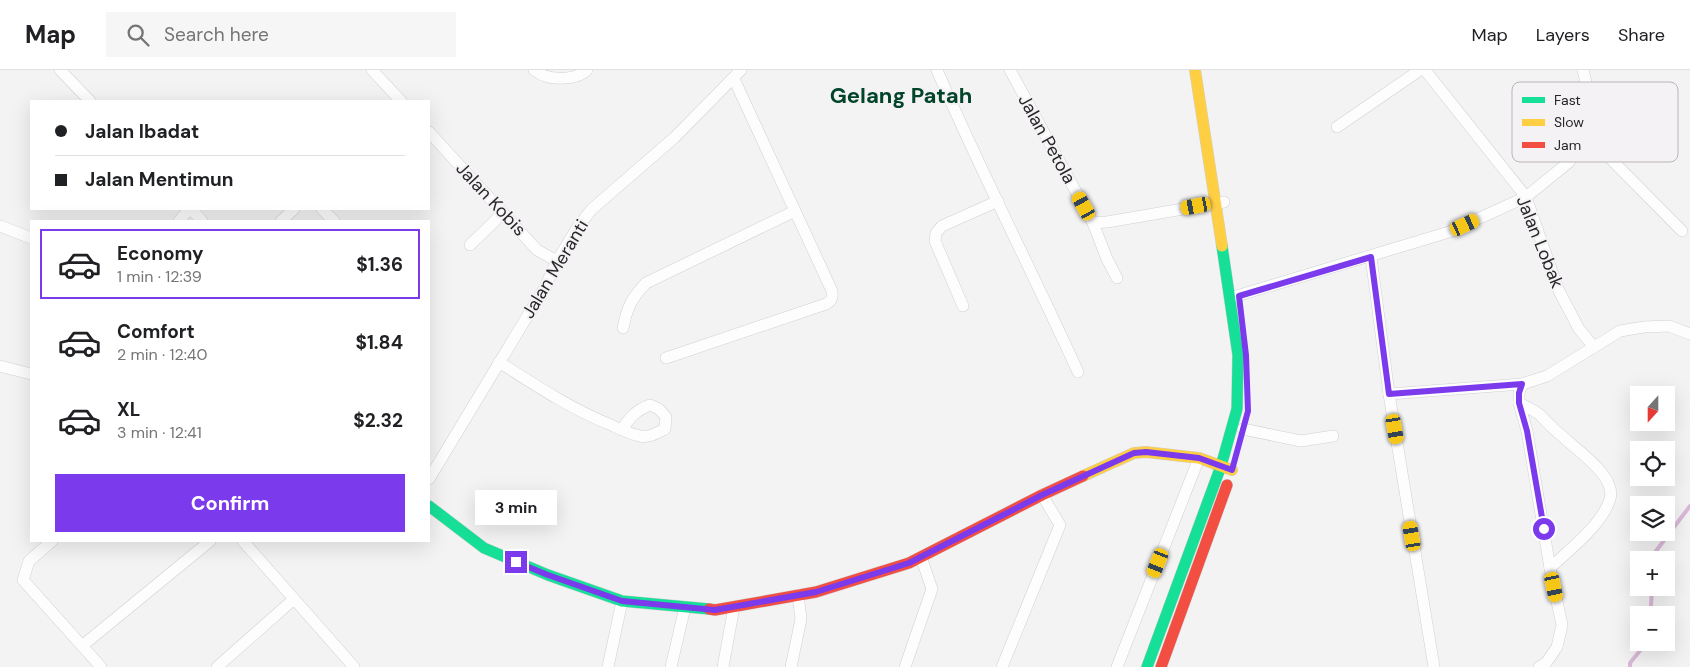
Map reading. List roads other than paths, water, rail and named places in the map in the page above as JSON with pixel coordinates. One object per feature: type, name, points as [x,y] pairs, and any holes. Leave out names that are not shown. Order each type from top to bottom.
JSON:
[{"type":"main road","points":[[1195,70],[1246,355],[1248,411],[1242,433]]},
{"type":"main road","points":[[1206,70],[1219,202]]},
{"type":"main road","points":[[1161,667],[1229,466],[1237,409],[1238,355],[1235,297]]},
{"type":"main road","points":[[430,507],[484,548],[548,575],[622,601],[715,610],[816,592],[909,563],[1042,495],[1134,453],[1146,452],[1199,458],[1229,466]]},
{"type":"main road","points":[[1147,667],[1229,466]]},
{"type":"street","points":[[60,70],[89,100]]},
{"type":"street","points":[[372,70],[400,100]]},
{"type":"street","points":[[534,70],[545,76],[569,78],[584,73],[587,70]]},
{"type":"street","points":[[937,70],[1078,372]]},
{"type":"street","points":[[1011,72],[1024,70]]},
{"type":"street","points":[[1337,127],[1420,70]]},
{"type":"street","name":"Jalan Lobak","points":[[1425,70],[1526,197],[1558,289],[1578,329],[1594,347]]},
{"type":"street","name":"Jalan Petola","points":[[1011,72],[1093,223],[1107,259],[1117,278]]},
{"type":"street","points":[[666,358],[830,302],[833,295],[737,74]]},
{"type":"street","name":"Jalan Meranti","points":[[430,476],[434,462],[545,287],[557,261],[577,228],[592,209],[674,138],[737,74]]},
{"type":"street","name":"Jalan Kobis","points":[[430,133],[537,250],[557,261]]},
{"type":"street","points":[[1235,297],[1449,232],[1526,197],[1569,162]]},
{"type":"street","points":[[1614,162],[1682,231]]},
{"type":"street","points":[[963,306],[935,241],[937,230],[949,222],[998,201]]},
{"type":"street","points":[[1093,223],[1219,202]]},
{"type":"street","points":[[180,220],[189,210]]},
{"type":"street","points":[[191,210],[201,220]]},
{"type":"street","points":[[282,220],[293,210]]},
{"type":"street","points":[[323,210],[333,220]]},
{"type":"street","points":[[623,328],[627,310],[634,296],[646,283],[795,211]]},
{"type":"street","points":[[470,245],[503,213]]},
{"type":"street","points":[[0,226],[30,238]]},
{"type":"street","points":[[1371,257],[1389,394],[1434,667]]},
{"type":"street","points":[[1389,394],[1522,384],[1548,376],[1620,331],[1644,327],[1669,326],[1690,334]]},
{"type":"street","points":[[499,362],[560,399],[598,420],[622,430]]},
{"type":"street","points":[[0,367],[30,374]]},
{"type":"street","points":[[1522,384],[1519,393],[1519,403],[1527,431],[1550,568],[1562,625],[1557,647],[1546,663],[1539,667]]},
{"type":"street","points":[[1519,403],[1538,413],[1561,436],[1592,461],[1607,481],[1610,496],[1604,513],[1586,534],[1550,568]]},
{"type":"street","points":[[1242,433],[1301,441],[1333,436]]},
{"type":"street","points":[[1117,667],[1199,458]]},
{"type":"street","points":[[1002,667],[1060,524],[1042,495]]},
{"type":"street","points":[[51,542],[29,561],[23,580],[100,667]]},
{"type":"street","points":[[82,646],[209,542]]},
{"type":"street","points":[[244,542],[354,667]]},
{"type":"street","points":[[905,667],[932,589],[921,556]]},
{"type":"street","points":[[791,667],[801,618],[798,595]]},
{"type":"street","points":[[217,667],[294,599]]},
{"type":"street","points":[[608,667],[622,601]]},
{"type":"street","points":[[671,667],[685,607]]},
{"type":"street","points":[[723,667],[734,607]]},
{"type":"waterway","points":[[1656,551],[1690,506]]},
{"type":"waterway","points":[[1651,606],[1652,596]]},
{"type":"waterway","points":[[1630,667],[1630,663],[1640,651]]},
{"type":"district","name":"Gelang Patah","points":[[901,95]]}]
